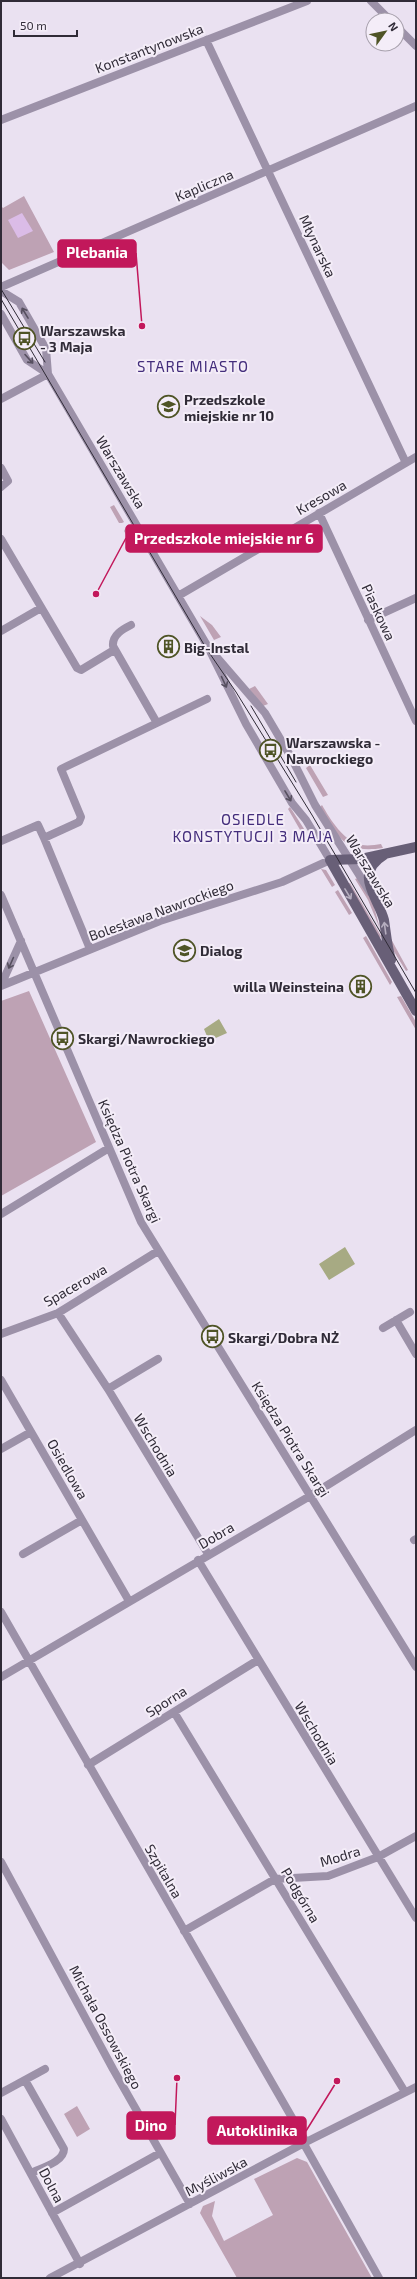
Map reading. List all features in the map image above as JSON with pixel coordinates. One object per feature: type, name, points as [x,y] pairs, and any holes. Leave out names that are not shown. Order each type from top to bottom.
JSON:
[{"type":"main road","points":[[330,860],[349,860],[416,847]]},
{"type":"main road","points":[[372,894],[370,885],[371,869],[376,861],[387,853]]},
{"type":"main road","name":"Warszawska","points":[[330,860],[416,1011]]},
{"type":"main road","name":"Warszawska","points":[[372,894],[382,913],[389,956],[397,979]]},
{"type":"street","name":"Konstantynowska","points":[[1,120],[307,1]]},
{"type":"street","points":[[372,1],[382,12]]},
{"type":"street","points":[[405,35],[416,46]]},
{"type":"street","name":"Młynarska","points":[[206,40],[406,463]]},
{"type":"street","name":"Kapliczna","points":[[1,287],[416,106]]},
{"type":"street","name":"Warszawska","points":[[1,291],[19,302],[46,349],[48,374],[208,647],[246,724],[292,803],[306,820],[330,860]]},
{"type":"street","name":"Warszawska","points":[[1,314],[27,360],[48,374]]},
{"type":"street","points":[[1,399],[48,374]]},
{"type":"street","name":"Kresowa","points":[[178,596],[416,457]]},
{"type":"street","points":[[1,468],[8,481],[1,487]]},
{"type":"street","name":"Piaskowa","points":[[319,513],[416,721]]},
{"type":"street","points":[[1,539],[79,670],[114,650]]},
{"type":"street","points":[[368,620],[416,598]]},
{"type":"street","points":[[1,630],[42,608]]},
{"type":"street","points":[[132,625],[119,632],[113,641],[114,650],[157,723]]},
{"type":"street","name":"Warszawska","points":[[208,647],[265,713],[291,757],[310,798],[372,894]]},
{"type":"street","points":[[44,838],[81,820],[61,769],[207,699]]},
{"type":"street","points":[[1,841],[38,825],[90,949]]},
{"type":"street","name":"Bolesława Nawrockiego","points":[[1,986],[160,921],[282,882],[330,860]]},
{"type":"street","name":"Księdza Piotra Skargi","points":[[1,895],[141,1222],[416,1667]]},
{"type":"street","points":[[1,986],[21,941]]},
{"type":"street","points":[[1,1214],[109,1148]]},
{"type":"street","name":"Spacerowa","points":[[1,1334],[58,1313],[158,1251]]},
{"type":"street","points":[[383,1328],[410,1312]]},
{"type":"street","name":"Wschodnia","points":[[58,1313],[108,1389],[208,1554]]},
{"type":"street","points":[[396,1320],[416,1354]]},
{"type":"street","points":[[108,1389],[158,1359]]},
{"type":"street","name":"Osiedlowa","points":[[1,1380],[129,1601]]},
{"type":"street","name":"Dobra","points":[[1,1677],[208,1554],[310,1496],[416,1430]]},
{"type":"street","name":"Osiedlowa","points":[[1,1448],[30,1432]]},
{"type":"street","name":"Osiedlowa","points":[[23,1554],[82,1520]]},
{"type":"street","name":"Wschodnia","points":[[198,1560],[378,1858],[416,1918]]},
{"type":"street","name":"Szpitalna","points":[[1,1612],[305,2143],[379,2278]]},
{"type":"street","name":"Sporna","points":[[88,1765],[258,1660]]},
{"type":"street","name":"Podgórna","points":[[174,1712],[405,2092]]},
{"type":"street","name":"Modra","points":[[184,1931],[276,1879],[328,1876],[378,1858],[416,1836]]},
{"type":"street","name":"Michała Ossowskiego","points":[[1,1862],[160,2153],[190,2204]]},
{"type":"street","points":[[1,2093],[45,2069]]},
{"type":"street","points":[[26,2080],[64,2149],[63,2154],[59,2159],[31,2174]]},
{"type":"street","name":"Myśliwska","points":[[50,2278],[80,2264],[305,2143],[416,2087]]},
{"type":"street","name":"Dolna","points":[[1,2119],[4,2132],[31,2174],[80,2264]]},
{"type":"street","points":[[52,2212],[160,2153]]},
{"type":"shaded area","points":[[24,196],[54,252],[9,270],[1,262],[1,206],[3,208]]},
{"type":"shaded area","points":[[114,505],[124,522],[119,523],[110,507]]},
{"type":"shaded area","points":[[126,527],[133,537],[131,544],[124,531]]},
{"type":"shaded area","points":[[200,616],[212,625],[221,637],[214,640]]},
{"type":"shaded area","points":[[255,686],[268,704],[263,706],[249,689]]},
{"type":"shaded area","points":[[310,765],[328,795],[323,797],[306,768]]},
{"type":"shaded area","points":[[322,805],[338,829],[349,839],[362,845],[381,844],[383,848],[370,849],[350,846],[332,827],[320,807]]},
{"type":"shaded area","points":[[290,807],[306,832],[303,835],[288,809]]},
{"type":"shaded area","points":[[321,869],[326,870],[335,885],[332,887]]},
{"type":"shaded area","points":[[358,878],[373,903],[380,929],[368,900],[355,879]]},
{"type":"shaded area","points":[[350,883],[381,936],[380,939],[346,884]]},
{"type":"shaded area","points":[[338,890],[352,913],[349,915],[335,892]]},
{"type":"shaded area","points":[[366,936],[392,982],[390,985],[363,938]]},
{"type":"shaded area","points":[[390,937],[408,970],[406,971],[393,950]]},
{"type":"shaded area","points":[[29,991],[96,1142],[1,1196],[1,1001]]},
{"type":"shaded area","points":[[401,996],[416,1022],[416,1030],[397,997]]},
{"type":"shaded area","points":[[219,1019],[227,1033],[209,1041],[204,1029]]},
{"type":"shaded area","points":[[345,1247],[355,1264],[329,1280],[319,1264]]},
{"type":"shaded area","points":[[77,2106],[90,2129],[77,2137],[64,2114]]},
{"type":"shaded area","points":[[297,2158],[307,2162],[372,2278],[237,2278],[200,2213],[203,2206],[215,2201],[212,2216],[224,2241],[273,2215],[254,2179]]},
{"type":"sand","points":[[22,213],[33,231],[18,238],[8,220]]},
{"type":"tram line","points":[[1,289],[45,362]]},
{"type":"tram line","points":[[1,299],[206,648],[236,692],[312,815],[416,993]]},
{"type":"tram line","points":[[251,706],[296,782]]},
{"type":"place","name":"Plebania","points":[[142,326]]},
{"type":"place","name":"Warszawska - 3 Maja","points":[[24,338]]},
{"type":"place","name":"Przedszkole miejskie nr 10","points":[[169,407]]},
{"type":"place","name":"Przedszkole miejskie nr 6","points":[[96,594]]},
{"type":"place","name":"Big-Instal","points":[[169,647]]},
{"type":"place","name":"Warszawska - Nawrockiego","points":[[271,750]]},
{"type":"place","name":"Dialog","points":[[185,950]]},
{"type":"place","name":"willa Weinsteina","points":[[360,986]]},
{"type":"place","name":"Skargi/Nawrockiego","points":[[63,1038]]},
{"type":"place","name":"Skargi/Dobra NŻ","points":[[213,1337]]},
{"type":"place","name":"Dino","points":[[177,2078]]},
{"type":"place","name":"Autoklinika","points":[[337,2081]]},
{"type":"district","name":"STARE MIASTO","points":[[193,366]]},
{"type":"district","name":"OSIEDLE KONSTYTUCJI 3 MAJA","points":[[253,828]]}]
